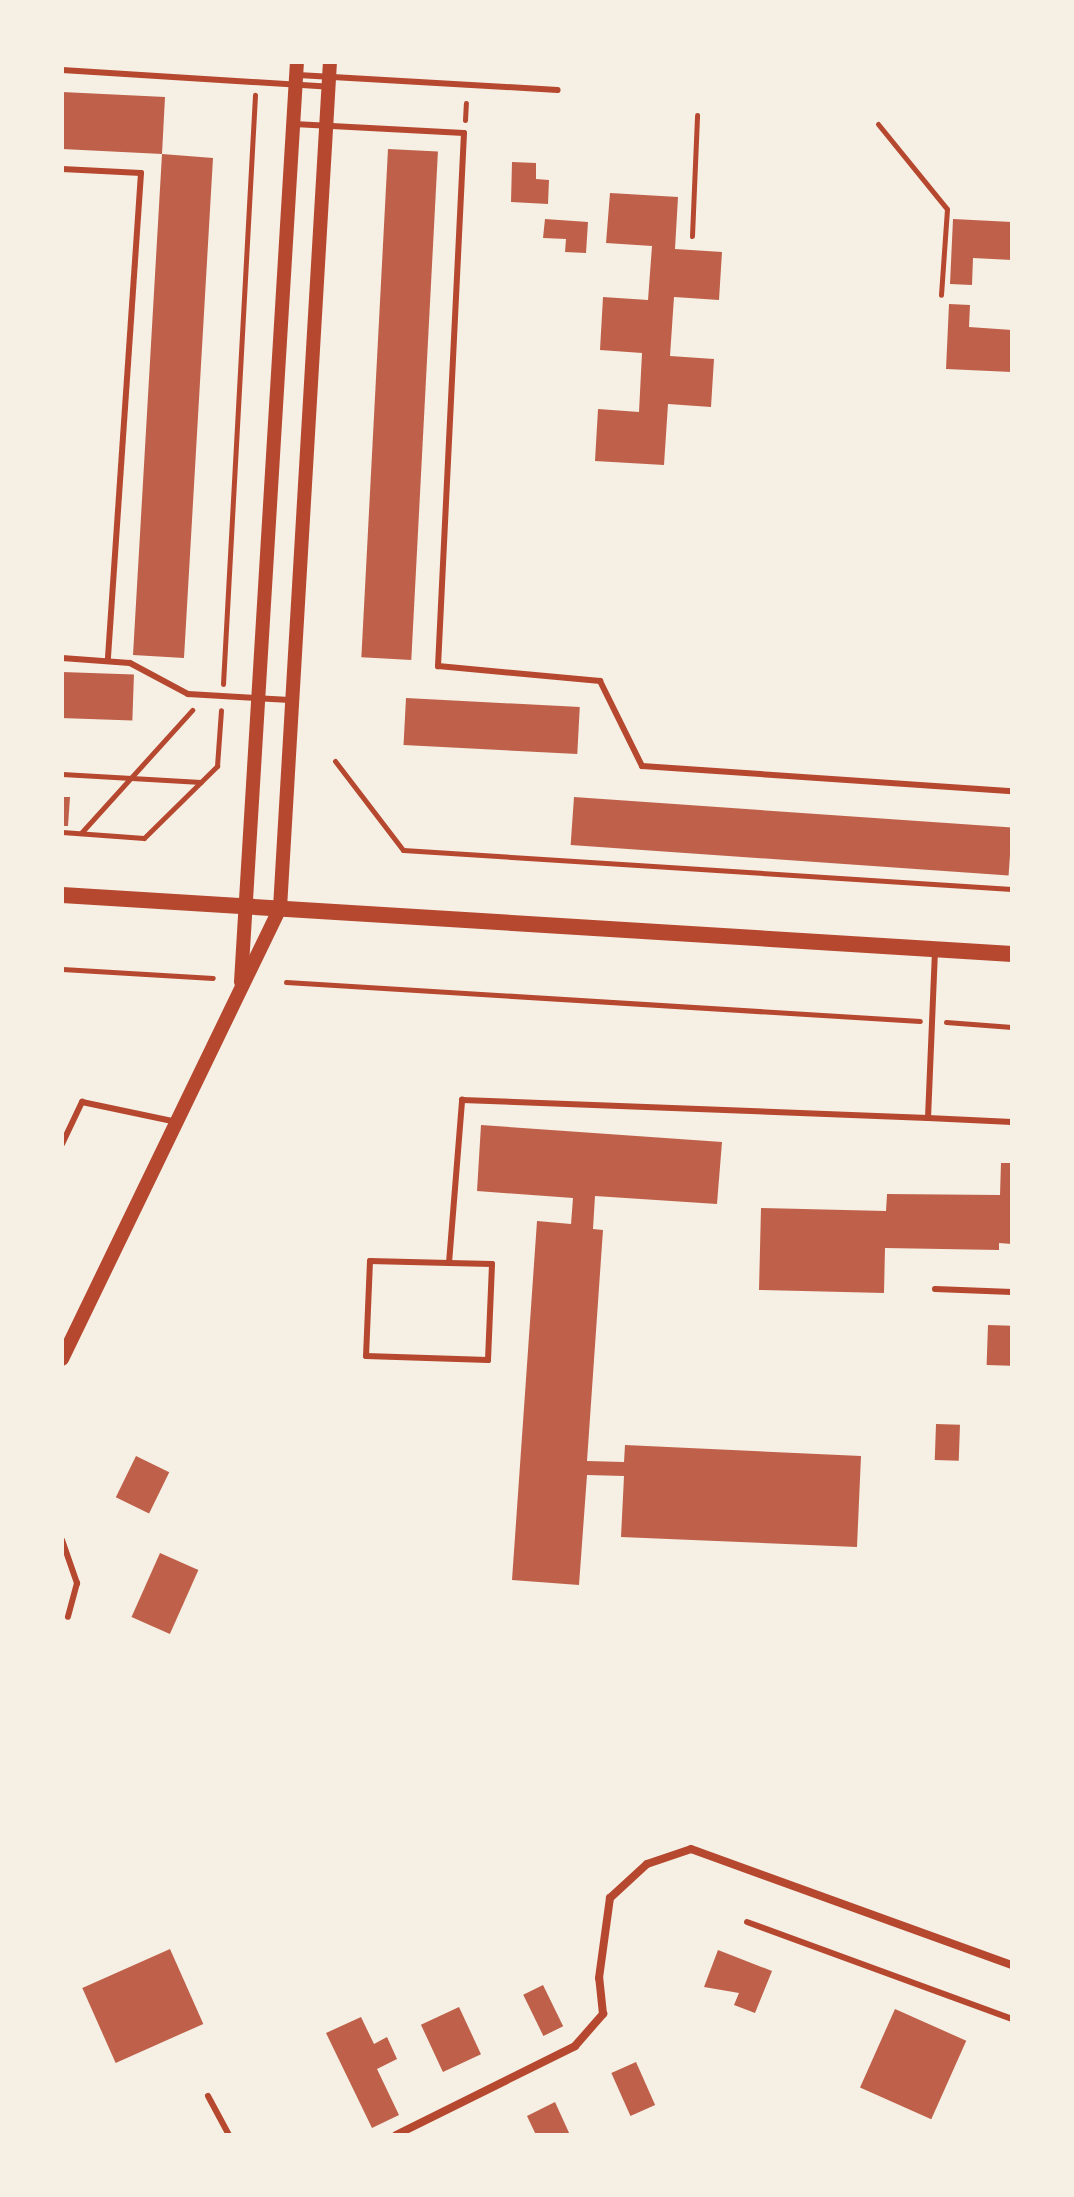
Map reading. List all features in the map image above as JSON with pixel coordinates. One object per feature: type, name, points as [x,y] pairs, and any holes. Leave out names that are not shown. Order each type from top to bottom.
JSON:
[{"type":"main road","points":[[62,895],[1012,954]]},
{"type":"street","points":[[241,990],[296,74]]},
{"type":"street","points":[[62,1359],[280,908],[329,75]]},
{"type":"street","points":[[396,2135],[575,2046],[603,2014],[599,1978],[610,1898],[647,1864],[691,1849],[1012,1965]]},
{"type":"lane","points":[[62,70],[256,83],[296,74],[329,75],[558,90]]},
{"type":"lane","points":[[293,124],[464,133],[438,666],[600,681],[642,766],[1012,791]]},
{"type":"lane","points":[[62,169],[141,173],[108,661]]},
{"type":"lane","points":[[62,658],[130,663],[188,694],[292,700]]},
{"type":"lane","points":[[928,1118],[935,949]]},
{"type":"lane","points":[[449,1263],[462,1100],[1012,1122]]},
{"type":"lane","points":[[62,1144],[82,1102],[177,1122]]},
{"type":"lane","points":[[370,1261],[449,1263],[492,1264],[488,1360],[366,1356],[370,1261]]},
{"type":"lane","points":[[935,1289],[1012,1292]]},
{"type":"lane","points":[[62,1540],[77,1583],[68,1617]]},
{"type":"lane","points":[[747,1922],[1012,2019]]},
{"type":"lane","points":[[208,2096],[229,2135]]},
{"type":"path","points":[[62,832],[144,838],[217,766],[256,83]]},
{"type":"path","points":[[692,236],[697,115]]},
{"type":"path","points":[[878,124],[947,209],[941,295]]},
{"type":"path","points":[[80,834],[206,695]]},
{"type":"path","points":[[335,761],[403,850],[1012,889]]},
{"type":"path","points":[[62,774],[201,782]]},
{"type":"path","points":[[62,969],[213,978]]},
{"type":"path","points":[[286,982],[1012,1027]]},
{"type":"building","points":[[62,92],[165,97],[162,154],[62,149]]},
{"type":"building","points":[[388,149],[438,152],[411,660],[361,657]]},
{"type":"building","points":[[162,154],[213,158],[184,658],[133,655]]},
{"type":"building","points":[[512,162],[536,163],[536,179],[549,180],[548,204],[511,202]]},
{"type":"building","points":[[610,193],[678,197],[675,249],[722,252],[719,300],[674,297],[670,356],[714,359],[711,407],[668,404],[664,465],[595,461],[598,409],[639,412],[642,353],[600,350],[603,297],[648,300],[652,246],[606,243]]},
{"type":"building","points":[[545,219],[588,222],[586,253],[565,252],[566,239],[543,238]]},
{"type":"building","points":[[953,219],[1012,222],[1012,260],[973,258],[972,285],[950,284]]},
{"type":"building","points":[[949,304],[970,305],[969,327],[1012,330],[1012,372],[946,369]]},
{"type":"building","points":[[62,672],[134,675],[132,720],[62,718]]},
{"type":"building","points":[[406,698],[580,707],[577,754],[404,745]]},
{"type":"building","points":[[62,797],[70,797],[68,826],[62,826]]},
{"type":"building","points":[[574,797],[1012,828],[1009,876],[571,845]]},
{"type":"building","points":[[481,1125],[722,1142],[717,1204],[595,1196],[593,1229],[603,1230],[587,1461],[624,1462],[625,1445],[861,1456],[857,1547],[621,1537],[624,1476],[587,1475],[579,1585],[512,1580],[537,1221],[571,1224],[573,1198],[477,1191]]},
{"type":"building","points":[[1001,1163],[1012,1163],[1012,1244],[999,1243],[999,1250],[885,1248],[884,1293],[759,1290],[761,1208],[886,1211],[887,1194],[1000,1195]]},
{"type":"building","points":[[988,1325],[1012,1326],[1011,1366],[987,1365]]},
{"type":"building","points":[[936,1424],[960,1425],[959,1461],[935,1460]]},
{"type":"building","points":[[136,1456],[169,1472],[149,1514],[116,1497]]},
{"type":"building","points":[[160,1553],[198,1570],[170,1634],[132,1617]]},
{"type":"building","points":[[170,1949],[203,2024],[116,2063],[82,1988]]},
{"type":"building","points":[[718,1950],[772,1971],[755,2013],[734,2005],[739,1993],[704,1987]]},
{"type":"building","points":[[543,1985],[563,2026],[543,2036],[523,1995]]},
{"type":"building","points":[[459,2007],[481,2054],[443,2072],[421,2025]]},
{"type":"building","points":[[895,2009],[966,2041],[931,2119],[860,2088]]},
{"type":"building","points":[[361,2017],[374,2044],[387,2037],[397,2059],[377,2069],[399,2115],[372,2128],[326,2033]]},
{"type":"building","points":[[636,2062],[655,2105],[630,2116],[611,2073]]},
{"type":"building","points":[[555,2102],[570,2135],[536,2135],[527,2116]]}]
